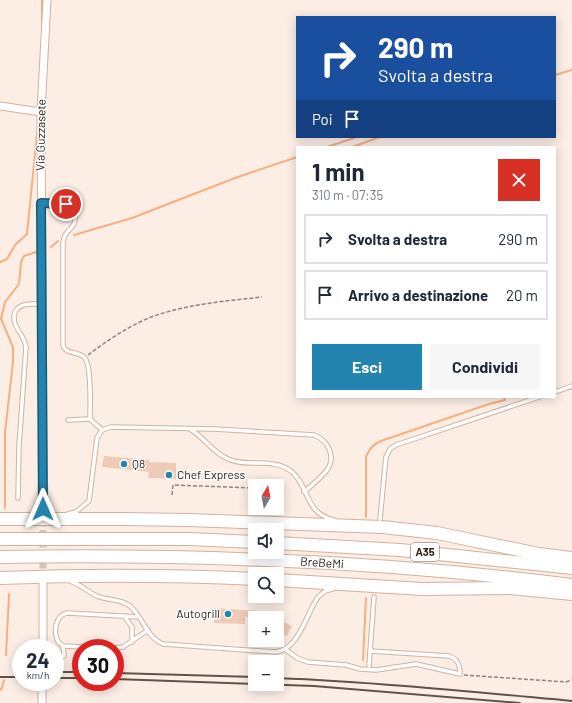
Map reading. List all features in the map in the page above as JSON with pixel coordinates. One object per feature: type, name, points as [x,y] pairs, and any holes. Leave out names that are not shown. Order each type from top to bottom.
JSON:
[{"type":"highway","points":[[0,519],[124,519],[381,523],[539,554],[572,558]]},
{"type":"highway","points":[[0,539],[182,539],[248,542]]},
{"type":"highway","name":"BreBeMi","points":[[284,544],[400,550],[572,568]]},
{"type":"highway","name":"BreBeMi","points":[[0,557],[190,557],[298,562],[398,568],[524,579],[572,585]]},
{"type":"highway","points":[[0,578],[41,581],[84,575],[124,575],[248,579]]},
{"type":"highway","points":[[284,580],[402,588],[510,588],[572,594]]},
{"type":"street","name":"Via Guzzasete","points":[[43,509],[41,112],[47,0]]},
{"type":"street","points":[[0,106],[41,112]]},
{"type":"street","points":[[41,581],[43,639]]},
{"type":"street","points":[[42,691],[42,703]]},
{"type":"lane","points":[[41,203],[66,204],[72,208],[75,213],[75,221],[66,232],[62,243],[63,346],[67,351],[85,357],[89,366],[90,419]]},
{"type":"lane","points":[[18,498],[19,446],[26,347],[25,341],[16,326],[14,315],[20,306],[25,304],[41,304]]},
{"type":"lane","points":[[556,392],[572,386]]},
{"type":"lane","points":[[189,428],[201,436],[218,453],[227,459],[237,462],[273,464],[286,468],[296,476],[314,509],[326,518],[347,523],[381,523],[386,457],[391,448],[396,445],[536,398]]},
{"type":"lane","points":[[68,420],[90,419],[102,430]]},
{"type":"lane","points":[[0,516],[62,514],[76,512],[83,508],[89,501],[98,435],[102,430],[111,427],[189,428],[308,434],[319,437],[328,446],[331,453],[330,464],[327,471],[304,492]]},
{"type":"lane","points":[[41,581],[65,580],[73,582],[97,596],[125,603],[132,608],[155,639],[168,645],[275,652],[285,649],[294,642],[315,602],[325,591],[336,588],[363,590],[402,588]]},
{"type":"lane","points":[[369,666],[374,597]]},
{"type":"lane","points":[[57,639],[57,621],[62,614],[68,613],[139,617]]},
{"type":"lane","points":[[124,616],[132,627],[132,642]]},
{"type":"lane","points":[[124,646],[148,630]]},
{"type":"lane","points":[[285,649],[297,658],[308,662],[346,665],[376,670],[416,664],[460,674],[458,662],[448,656],[370,651]]},
{"type":"path","points":[[85,357],[124,331],[154,316],[202,304],[262,297]]},
{"type":"path","points":[[172,495],[173,485],[248,488]]},
{"type":"path","points":[[460,674],[566,682],[572,680]]},
{"type":"building","points":[[104,456],[149,460],[149,462],[176,463],[176,479],[148,478],[149,472],[102,467]]},
{"type":"building","points":[[214,608],[258,611],[248,611],[248,618],[245,616],[245,624],[214,623]]},
{"type":"building","points":[[284,622],[292,626],[287,636],[284,635]]},
{"type":"waterway","points":[[42,0],[42,37]]},
{"type":"waterway","points":[[556,75],[572,70]]},
{"type":"waterway","points":[[0,262],[7,259],[15,245],[27,234],[38,124]]},
{"type":"waterway","points":[[330,146],[354,138]]},
{"type":"waterway","points":[[355,146],[377,138]]},
{"type":"waterway","points":[[74,235],[132,218],[235,178],[296,157]]},
{"type":"waterway","points":[[51,247],[58,241]]},
{"type":"waterway","points":[[5,508],[5,432],[13,362],[13,347],[1,319],[5,302],[19,284],[21,262],[24,256],[36,252]]},
{"type":"waterway","points":[[366,517],[366,457],[374,445],[378,442],[489,404],[505,400],[504,398]]},
{"type":"waterway","points":[[6,655],[9,594]]},
{"type":"waterway","points":[[363,660],[366,598]]},
{"type":"waterway","points":[[0,690],[4,680]]},
{"type":"tunnel","points":[[43,516],[43,579]]},
{"type":"railway","points":[[64,672],[72,672]]},
{"type":"railway","points":[[124,673],[248,677]]},
{"type":"railway","points":[[0,677],[12,677]]},
{"type":"railway","points":[[64,678],[72,678]]},
{"type":"railway","points":[[284,678],[388,685],[572,701]]},
{"type":"railway","points":[[124,679],[248,684]]},
{"type":"railway","points":[[284,685],[314,686],[520,703]]},
{"type":"place","name":"Q8","points":[[124,464]]},
{"type":"place","name":"Chef Express","points":[[169,475]]},
{"type":"place","name":"Autogrill","points":[[228,614]]},
{"type":"route","points":[[43,509],[41,203],[66,204]]}]
